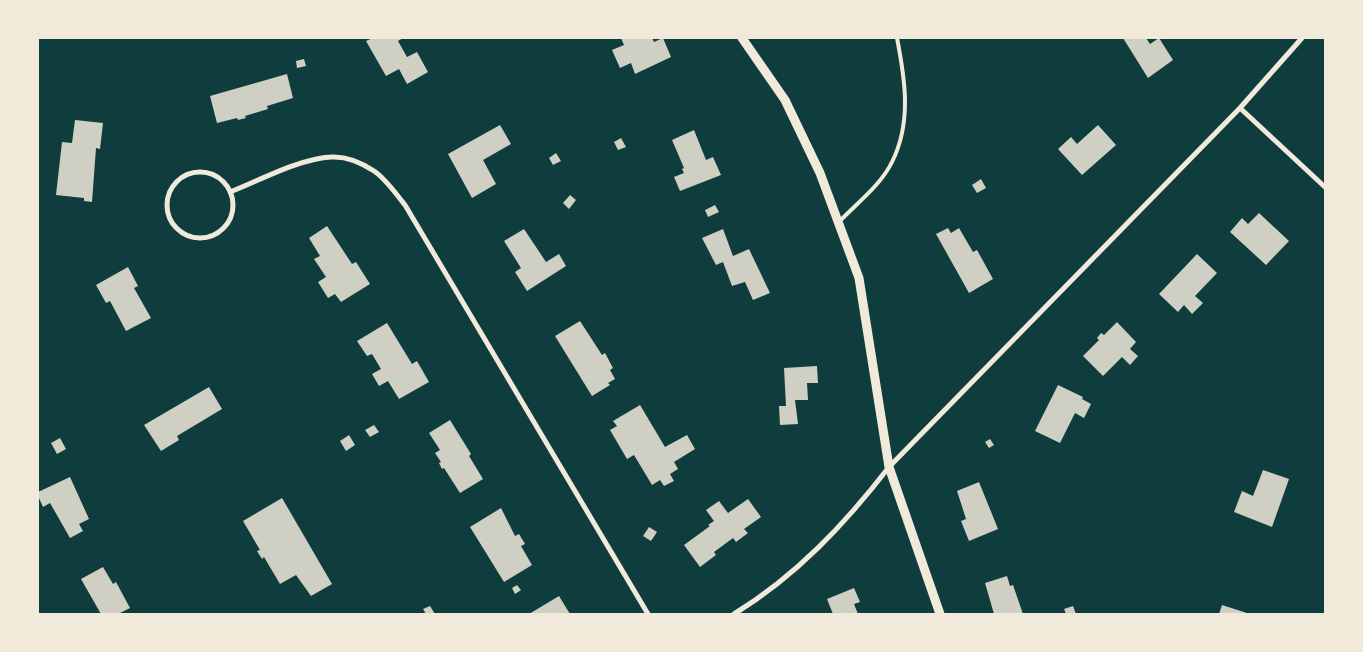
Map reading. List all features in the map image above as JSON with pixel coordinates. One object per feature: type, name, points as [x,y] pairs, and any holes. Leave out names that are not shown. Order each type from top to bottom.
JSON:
[{"type":"street","points":[[742,38],[785,100],[820,173],[859,278],[889,467],[940,614]]},
{"type":"street","points":[[734,614],[763,596],[801,565],[858,507],[889,467],[1240,108],[1302,38]]},
{"type":"street","points":[[1240,108],[1326,188]]},
{"type":"street","points":[[230,192],[308,161],[331,157],[350,159],[375,172],[392,188],[405,205],[648,614]]},
{"type":"street","points":[[204,172],[224,182],[230,192],[232,207],[228,222],[222,230],[213,235],[203,238],[187,235],[175,227],[169,217],[168,195],[174,185],[187,175],[204,172]]},
{"type":"lane","points":[[839,222],[879,181],[892,163],[901,136],[906,99],[897,38]]},
{"type":"building","points":[[373,38],[403,38],[398,41],[407,57],[417,52],[428,72],[407,84],[399,69],[386,76],[366,41]]},
{"type":"building","points":[[621,38],[652,38],[654,42],[663,38],[671,57],[635,74],[631,63],[620,68],[612,50],[624,45]]},
{"type":"building","points":[[1123,38],[1146,38],[1150,44],[1159,38],[1173,60],[1148,78]]},
{"type":"building","points":[[304,59],[306,66],[297,68],[296,61]]},
{"type":"building","points":[[287,74],[293,98],[267,106],[268,109],[245,116],[246,118],[238,120],[237,118],[217,123],[210,96]]},
{"type":"building","points":[[75,120],[103,123],[100,149],[96,148],[92,202],[84,201],[84,198],[56,195],[62,142],[72,143]]},
{"type":"building","points":[[500,125],[511,144],[483,160],[496,184],[472,198],[448,154]]},
{"type":"building","points":[[1098,125],[1116,145],[1082,175],[1058,149],[1071,137],[1077,144]]},
{"type":"building","points":[[694,130],[706,160],[713,157],[721,175],[680,191],[674,177],[684,173],[682,169],[684,168],[672,140]]},
{"type":"building","points":[[621,138],[626,147],[618,150],[614,142]]},
{"type":"building","points":[[556,153],[561,161],[553,165],[549,158]]},
{"type":"building","points":[[981,179],[986,188],[977,193],[972,185]]},
{"type":"building","points":[[570,195],[576,200],[569,209],[563,203]]},
{"type":"building","points":[[715,205],[719,212],[708,217],[705,210]]},
{"type":"building","points":[[1259,213],[1289,241],[1266,265],[1230,232],[1242,218],[1248,224]]},
{"type":"building","points":[[327,226],[352,264],[356,262],[370,284],[341,302],[335,294],[328,298],[318,282],[326,277],[314,259],[320,256],[309,238]]},
{"type":"building","points":[[948,228],[951,233],[959,228],[973,252],[977,250],[993,279],[969,293],[936,234]]},
{"type":"building","points":[[524,229],[546,262],[559,254],[566,266],[527,291],[515,272],[521,268],[504,241]]},
{"type":"building","points":[[723,229],[733,256],[749,249],[770,293],[753,300],[745,282],[732,286],[723,262],[716,265],[702,238]]},
{"type":"building","points":[[1197,254],[1217,273],[1195,296],[1203,303],[1192,314],[1184,305],[1178,312],[1159,294]]},
{"type":"building","points":[[128,267],[138,286],[134,288],[151,318],[126,331],[110,301],[106,303],[96,285]]},
{"type":"building","points":[[580,321],[602,355],[605,353],[613,368],[610,370],[615,379],[608,383],[610,385],[592,396],[555,336]]},
{"type":"building","points":[[1117,322],[1136,342],[1130,349],[1138,356],[1130,365],[1122,357],[1103,376],[1083,356],[1099,340],[1097,338],[1101,333],[1104,335]]},
{"type":"building","points":[[387,323],[412,364],[417,361],[429,382],[399,399],[388,381],[379,386],[372,374],[381,369],[372,354],[367,356],[357,341]]},
{"type":"building","points":[[817,366],[818,383],[807,383],[808,400],[795,400],[798,424],[780,425],[779,406],[786,406],[784,368]]},
{"type":"building","points":[[1058,385],[1083,397],[1082,399],[1091,404],[1084,418],[1075,413],[1060,443],[1035,431]]},
{"type":"building","points":[[209,387],[222,409],[177,436],[179,440],[161,451],[144,425]]},
{"type":"building","points":[[640,405],[665,447],[687,435],[695,449],[674,462],[678,469],[670,474],[674,481],[664,486],[660,480],[652,485],[634,455],[627,459],[610,430],[617,426],[613,421]]},
{"type":"building","points":[[450,420],[471,454],[469,456],[483,479],[460,493],[444,468],[442,469],[439,463],[441,462],[435,453],[440,450],[429,433]]},
{"type":"building","points":[[374,425],[379,432],[370,437],[365,430]]},
{"type":"building","points":[[349,435],[355,445],[346,451],[340,441]]},
{"type":"building","points":[[60,438],[66,449],[57,454],[51,443]]},
{"type":"building","points":[[990,439],[994,445],[989,448],[985,442]]},
{"type":"building","points":[[1263,470],[1289,479],[1272,527],[1234,512],[1242,491],[1253,496]]},
{"type":"building","points":[[70,477],[89,519],[79,524],[83,531],[70,538],[50,503],[43,507],[38,492]]},
{"type":"building","points":[[979,482],[998,529],[969,541],[961,521],[966,519],[957,491]]},
{"type":"building","points":[[282,498],[332,584],[311,596],[296,575],[280,584],[264,557],[262,559],[257,551],[260,550],[243,521]]},
{"type":"building","points":[[748,499],[761,517],[744,529],[748,533],[736,542],[733,538],[714,552],[716,555],[700,567],[684,545],[714,521],[706,510],[719,501],[728,513]]},
{"type":"building","points":[[501,508],[515,536],[519,534],[525,544],[521,546],[532,565],[504,582],[470,527]]},
{"type":"building","points":[[649,527],[657,532],[651,541],[643,536]]},
{"type":"building","points":[[103,567],[113,584],[116,582],[130,608],[118,614],[101,614],[81,579]]},
{"type":"building","points":[[1007,576],[1010,586],[1013,585],[1023,614],[994,614],[985,583]]},
{"type":"building","points":[[517,585],[521,590],[515,594],[512,588]]},
{"type":"building","points":[[854,588],[860,602],[854,604],[858,614],[833,614],[827,599]]},
{"type":"building","points":[[559,596],[570,614],[529,614]]},
{"type":"building","points":[[1222,605],[1250,614],[1219,614]]},
{"type":"building","points":[[430,606],[435,614],[426,614],[423,609]]},
{"type":"building","points":[[1073,606],[1076,614],[1066,614],[1064,609]]}]
